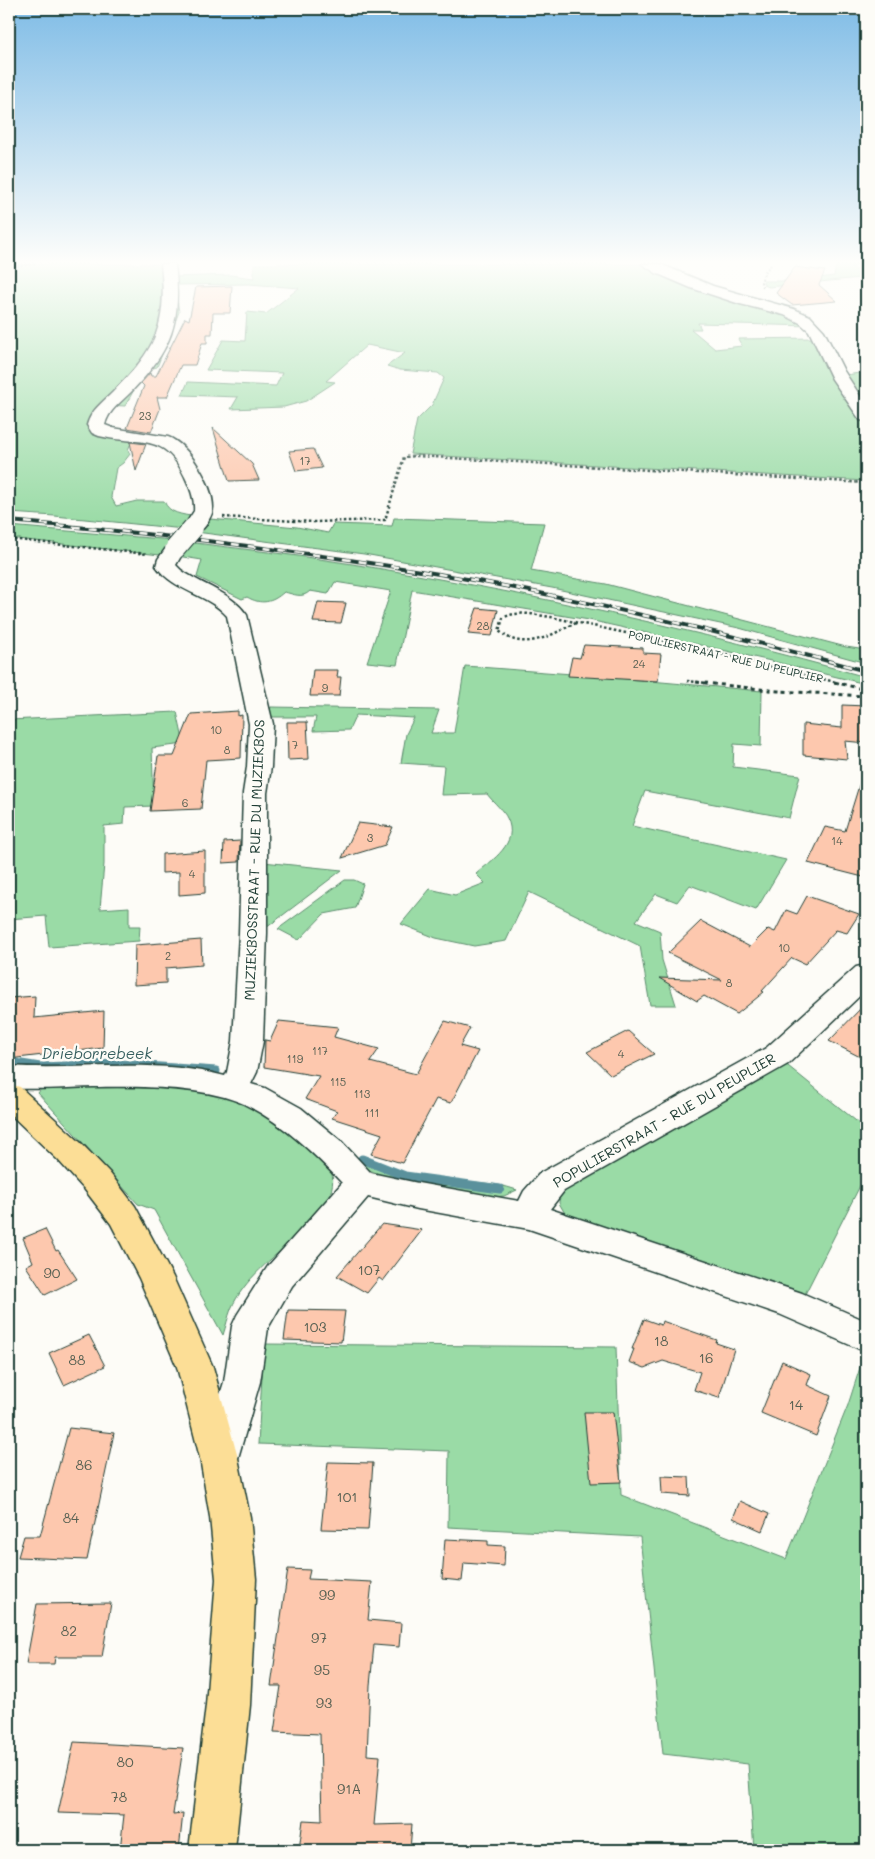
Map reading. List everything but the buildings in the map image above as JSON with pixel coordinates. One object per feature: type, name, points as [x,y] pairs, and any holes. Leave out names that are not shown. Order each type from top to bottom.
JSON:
[{"type":"main road","points":[[9,1095],[98,1181],[123,1215],[156,1277],[196,1368],[219,1458],[230,1517],[236,1579],[228,1705],[212,1850]]},
{"type":"street","points":[[157,351],[140,375],[99,416],[96,425],[98,429],[105,432],[157,440],[172,445],[184,460],[202,499],[198,521],[172,553]]},
{"type":"street","points":[[826,351],[854,400],[866,416]]},
{"type":"street","name":"MUZIEKBOSSTRAAT - RUE DU MUZIEKBOS","points":[[172,553],[166,566],[174,575],[222,601],[238,615],[261,724],[259,767],[255,793],[253,933],[248,1041],[242,1072],[233,1089]]},
{"type":"street","name":"POPULIERSTRAAT - RUE DU PEUPLIER","points":[[531,1216],[536,1200],[552,1182],[777,1056],[866,974]]},
{"type":"street","points":[[9,1077],[35,1079],[94,1076],[169,1078],[211,1083],[233,1089],[254,1096],[290,1116],[330,1149],[361,1183],[418,1196],[531,1216],[659,1261],[790,1303],[866,1337]]},
{"type":"street","points":[[219,1458],[242,1382],[250,1326],[280,1276],[361,1183]]},
{"type":"path","points":[[198,521],[314,522],[385,520],[404,457],[417,456],[866,483]]},
{"type":"path","points":[[9,539],[172,553]]},
{"type":"path","name":"POPULIERSTRAAT - RUE DU PEUPLIER","points":[[576,623],[526,643],[509,639],[499,631],[502,618],[516,614],[576,623],[730,656],[866,690]]},
{"type":"path","points":[[687,681],[778,691],[866,696]]},
{"type":"green space","points":[[9,351],[163,351],[157,367],[145,370],[125,406],[105,405],[87,423],[94,430],[141,439],[130,445],[128,450],[130,454],[116,468],[111,497],[116,506],[137,501],[164,501],[169,509],[195,517],[184,529],[9,513]]},
{"type":"green space","points":[[217,351],[360,351],[326,381],[335,382],[306,401],[284,407],[231,409],[238,397],[182,395],[188,382],[276,386],[282,373],[206,370]]},
{"type":"green space","points":[[394,351],[824,351],[866,423],[866,481],[410,454],[417,420],[432,405],[444,378],[438,373],[400,370],[387,366],[405,353]]},
{"type":"green space","points":[[866,372],[866,408],[846,375]]},
{"type":"green space","points":[[394,518],[544,523],[531,571],[606,584],[846,647],[866,650],[866,663],[739,628],[552,588],[364,554],[196,532],[210,519],[297,527],[328,533],[333,524],[392,526]]},
{"type":"green space","points":[[9,526],[173,540],[160,555],[9,538]]},
{"type":"green space","points":[[187,542],[352,564],[482,587],[610,613],[739,643],[866,677],[866,684],[589,620],[412,590],[397,665],[367,662],[391,591],[335,582],[328,594],[310,591],[304,595],[298,595],[284,592],[275,599],[266,602],[252,600],[247,597],[242,599],[197,577],[202,560],[177,556]]},
{"type":"green space","points":[[465,666],[762,691],[761,746],[734,744],[733,767],[800,775],[789,818],[645,791],[632,826],[786,860],[756,910],[690,885],[677,902],[656,894],[636,921],[660,931],[662,960],[676,1005],[650,1005],[640,946],[529,892],[506,941],[474,946],[436,938],[401,924],[430,889],[455,895],[485,883],[476,874],[496,857],[507,843],[510,827],[506,815],[487,794],[441,795],[444,766],[401,763],[406,734],[414,718],[356,715],[349,730],[313,731],[316,717],[267,717],[271,707],[439,710],[431,733],[454,733]]},
{"type":"green space","points":[[177,712],[184,744],[152,748],[154,806],[125,807],[124,824],[104,826],[104,864],[100,909],[129,907],[129,926],[140,926],[139,941],[49,947],[46,916],[9,919],[9,720]]},
{"type":"green space","points":[[263,862],[342,870],[266,928]]},
{"type":"green space","points":[[345,880],[354,880],[363,884],[355,908],[324,914],[299,940],[278,929]]},
{"type":"green space","points":[[783,1062],[866,1129],[866,1174],[804,1296],[567,1217],[559,1203],[560,1192]]},
{"type":"green space","points":[[45,1084],[146,1084],[198,1089],[222,1094],[243,1102],[267,1115],[311,1148],[329,1166],[333,1180],[332,1189],[326,1204],[309,1224],[243,1288],[231,1309],[223,1335],[154,1210],[138,1204],[38,1093]]},
{"type":"green space","points":[[362,1159],[418,1176],[488,1183],[517,1190],[504,1196],[492,1197],[421,1186],[385,1177],[357,1162]]},
{"type":"green space","points":[[264,1344],[616,1347],[621,1495],[786,1559],[848,1405],[866,1349],[866,1850],[754,1850],[748,1764],[663,1754],[640,1537],[448,1527],[449,1451],[258,1444]]},
{"type":"waterway","name":"Drieborrebeek","points":[[9,1062],[40,1067],[119,1064],[216,1071]]},
{"type":"waterway","name":"Drieborrebeek","points":[[362,1159],[405,1176],[500,1189]]},
{"type":"railway","points":[[9,521],[224,543],[332,557],[439,574],[547,594],[654,618],[866,671]]}]
